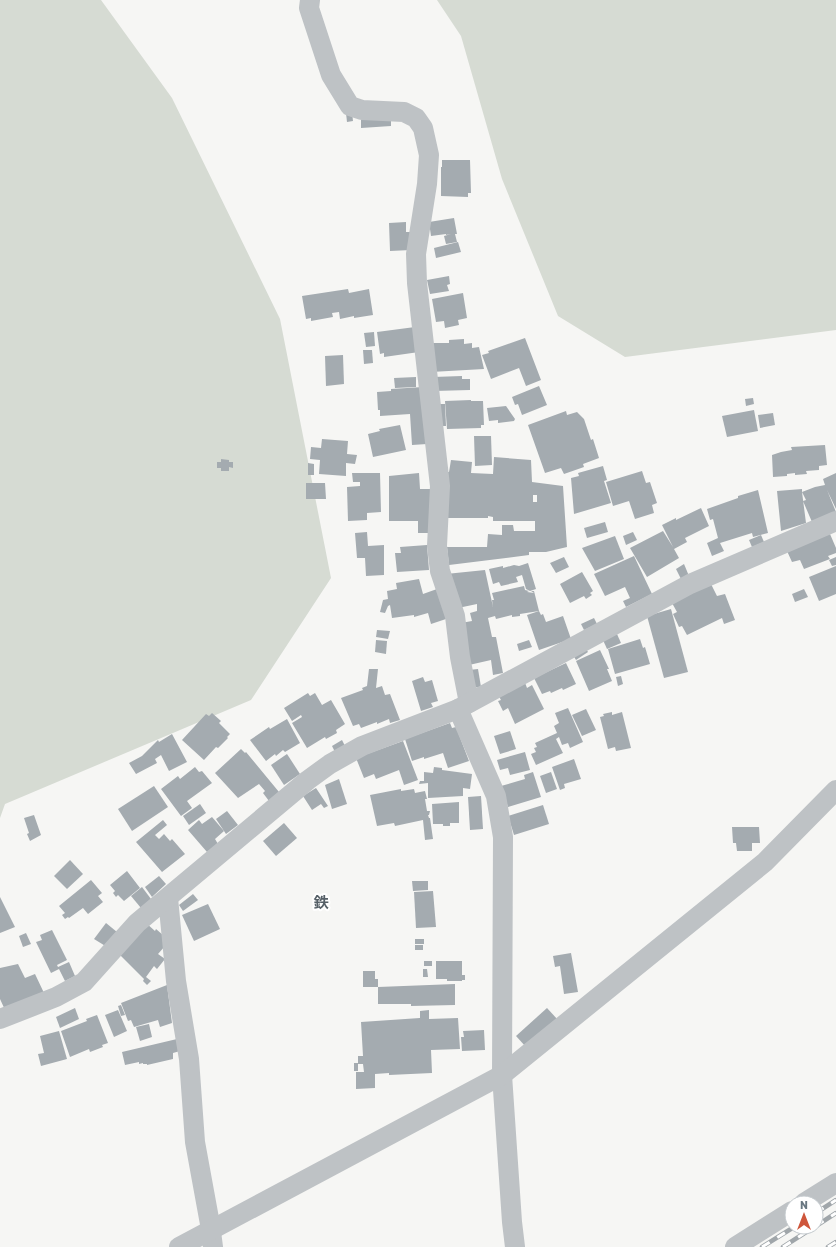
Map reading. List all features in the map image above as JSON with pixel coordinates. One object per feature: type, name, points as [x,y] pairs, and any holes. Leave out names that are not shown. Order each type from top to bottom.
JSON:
[{"type":"street","points":[[310,0],[309,8],[332,75],[350,106],[362,110],[404,112],[416,118],[423,128],[429,155],[424,205],[416,254],[417,283],[440,486],[437,546],[440,571],[455,616],[460,657],[463,706],[496,796],[503,838],[502,1075],[515,1247]]},
{"type":"street","points":[[0,1019],[56,997],[84,982],[137,923],[308,780],[330,764],[362,746],[463,706],[690,584],[836,521]]},
{"type":"street","points":[[179,1247],[212,1238],[502,1075],[765,862],[836,790]]},
{"type":"street","points":[[168,898],[176,981],[189,1059],[195,1142],[212,1238]]},
{"type":"street","points":[[817,1195],[836,1183]]},
{"type":"street","points":[[735,1247],[784,1216]]},
{"type":"shaded area","points":[[0,0],[101,0],[172,98],[280,319],[331,578],[251,700],[5,804],[0,818]]},
{"type":"shaded area","points":[[437,0],[836,0],[836,330],[625,357],[558,316],[502,179],[461,36]]},
{"type":"building","points":[[352,112],[353,121],[347,122],[346,113]]},
{"type":"building","points":[[361,115],[391,118],[391,126],[361,128]]},
{"type":"building","points":[[442,160],[470,160],[471,193],[468,193],[468,197],[441,196]]},
{"type":"building","points":[[454,218],[457,242],[446,244],[444,236],[451,234],[431,236],[429,222]]},
{"type":"building","points":[[406,222],[406,232],[411,232],[411,250],[390,251],[389,223]]},
{"type":"building","points":[[458,242],[461,252],[436,258],[434,248]]},
{"type":"building","points":[[449,276],[450,284],[447,285],[449,291],[430,294],[427,280]]},
{"type":"building","points":[[348,289],[349,293],[369,289],[373,315],[354,318],[354,316],[340,319],[339,312],[332,313],[333,317],[311,321],[311,318],[306,319],[302,296]]},
{"type":"building","points":[[463,293],[467,318],[458,320],[459,325],[445,328],[444,321],[436,322],[432,299]]},
{"type":"building","points":[[415,327],[419,352],[384,357],[384,353],[380,354],[377,332]]},
{"type":"building","points":[[374,332],[375,346],[366,347],[364,333]]},
{"type":"building","points":[[525,338],[541,380],[526,386],[519,368],[491,379],[482,355],[489,353],[488,351]]},
{"type":"building","points":[[464,339],[464,344],[472,343],[472,348],[479,347],[484,369],[431,372],[430,343],[449,343],[449,340]]},
{"type":"building","points":[[363,350],[372,350],[373,363],[364,364]]},
{"type":"building","points":[[343,355],[344,384],[326,386],[325,356]]},
{"type":"building","points":[[462,376],[462,379],[470,379],[470,390],[434,391],[433,377]]},
{"type":"building","points":[[416,377],[416,387],[395,388],[394,378]]},
{"type":"building","points":[[539,386],[547,405],[522,415],[518,404],[515,405],[512,397]]},
{"type":"building","points":[[423,387],[427,444],[412,445],[410,414],[380,416],[380,410],[378,410],[377,392],[391,391],[391,389]]},
{"type":"building","points":[[753,398],[754,404],[746,406],[745,399]]},
{"type":"building","points":[[445,401],[483,401],[484,425],[481,425],[481,428],[447,429]]},
{"type":"building","points":[[440,404],[445,404],[446,426],[438,426]]},
{"type":"building","points":[[506,406],[515,419],[514,421],[498,423],[498,420],[489,421],[487,408]]},
{"type":"building","points":[[754,410],[758,431],[727,437],[722,416]]},
{"type":"building","points":[[566,411],[567,415],[577,412],[584,419],[591,440],[593,439],[599,458],[583,464],[584,467],[564,474],[561,468],[545,473],[528,425]]},
{"type":"building","points":[[773,413],[775,425],[760,428],[758,415]]},
{"type":"building","points":[[400,425],[406,450],[373,457],[368,434],[380,431],[379,429]]},
{"type":"building","points":[[474,436],[491,436],[492,465],[475,466]]},
{"type":"building","points":[[322,439],[348,441],[347,454],[357,455],[355,464],[346,463],[346,476],[319,474],[320,460],[310,459],[311,447],[321,448]]},
{"type":"building","points":[[825,445],[827,465],[819,466],[819,470],[806,471],[807,474],[795,475],[795,473],[787,474],[787,476],[773,477],[772,455],[792,450],[791,447]]},
{"type":"building","points":[[494,457],[531,460],[532,482],[563,486],[567,547],[546,552],[529,552],[529,555],[449,565],[447,547],[487,547],[488,534],[502,535],[502,525],[513,525],[514,531],[535,531],[535,521],[493,521],[493,517],[488,516],[488,518],[443,518],[445,472],[449,472],[451,460],[472,462],[471,473],[493,474]],"holes":[[[533,495],[537,495],[537,502],[533,502]]]},
{"type":"building","points":[[221,459],[233,462],[233,468],[229,467],[229,471],[221,471],[221,468],[217,468],[217,462],[221,462]]},
{"type":"building","points":[[308,463],[314,464],[314,475],[308,475]]},
{"type":"building","points":[[603,466],[607,480],[604,481],[611,503],[574,514],[571,478],[579,476],[578,473]]},
{"type":"building","points":[[642,471],[646,483],[650,482],[657,503],[652,505],[654,513],[635,519],[629,501],[613,506],[606,482]]},
{"type":"building","points":[[352,473],[380,473],[381,512],[367,513],[367,520],[348,521],[347,487],[360,486],[360,482],[353,482]]},
{"type":"building","points":[[419,473],[420,489],[430,489],[430,533],[418,533],[418,521],[389,521],[389,476]]},
{"type":"building","points":[[836,473],[836,509],[827,490],[836,512],[812,522],[803,502],[806,523],[781,531],[777,491],[802,489],[802,492],[825,485],[823,479]],"holes":[[[802,492],[806,500],[803,501]]]},
{"type":"building","points":[[306,483],[325,483],[326,499],[306,499]]},
{"type":"building","points":[[758,490],[768,533],[753,537],[752,533],[720,543],[724,551],[712,556],[707,543],[718,538],[713,519],[710,520],[707,509],[738,498],[738,496]]},
{"type":"building","points":[[701,508],[709,526],[685,538],[687,542],[674,549],[679,558],[647,577],[630,548],[663,531],[673,547],[662,525]]},
{"type":"building","points":[[605,522],[608,532],[587,538],[584,528]]},
{"type":"building","points":[[367,532],[368,546],[384,545],[384,575],[366,576],[365,558],[357,558],[355,533]]},
{"type":"building","points":[[633,532],[637,540],[626,545],[623,536]]},
{"type":"building","points":[[830,534],[836,548],[836,553],[828,556],[830,559],[804,569],[800,560],[792,562],[787,551]]},
{"type":"building","points":[[761,535],[764,542],[752,547],[749,540]]},
{"type":"building","points":[[615,536],[624,559],[595,571],[582,548]]},
{"type":"building","points":[[427,545],[429,570],[397,572],[395,553],[401,553],[400,547]]},
{"type":"building","points":[[634,556],[652,594],[626,607],[623,601],[630,598],[625,587],[605,596],[594,574]]},
{"type":"building","points":[[564,557],[569,567],[556,573],[550,563]]},
{"type":"building","points":[[836,557],[836,565],[832,566],[829,560]]},
{"type":"building","points":[[528,563],[536,589],[530,591],[526,589],[522,575],[516,577],[518,582],[501,586],[499,582],[493,584],[489,569],[503,566],[503,568],[514,565],[519,566]]},
{"type":"building","points":[[684,564],[689,576],[681,579],[676,569]]},
{"type":"building","points":[[836,566],[836,594],[819,601],[809,577]]},
{"type":"building","points":[[485,570],[493,607],[492,600],[494,600],[492,593],[524,586],[525,590],[529,591],[527,592],[534,593],[531,591],[534,591],[539,611],[520,614],[520,616],[512,617],[512,615],[496,619],[495,616],[488,618],[492,637],[496,637],[503,673],[493,675],[491,660],[469,665],[461,623],[472,621],[470,613],[477,611],[477,604],[458,608],[446,574]]},
{"type":"building","points":[[582,572],[593,591],[590,593],[592,595],[586,599],[584,596],[570,603],[560,584]]},
{"type":"building","points":[[419,579],[423,594],[437,589],[446,619],[431,624],[428,613],[414,617],[414,615],[392,618],[390,605],[385,613],[380,612],[383,600],[388,599],[387,591],[397,589],[396,583]]},
{"type":"building","points":[[711,584],[717,596],[725,594],[735,620],[724,624],[722,618],[687,635],[682,626],[679,627],[673,614],[677,612],[672,603]]},
{"type":"building","points":[[804,589],[808,597],[795,602],[792,594]]},
{"type":"building","points":[[671,609],[688,672],[664,678],[647,616]]},
{"type":"building","points":[[539,611],[541,615],[543,614],[546,622],[563,616],[571,639],[539,650],[527,615]]},
{"type":"building","points":[[594,618],[597,624],[584,630],[581,624]]},
{"type":"building","points":[[377,630],[390,631],[388,639],[376,637]]},
{"type":"building","points":[[617,634],[621,643],[607,649],[603,640]]},
{"type":"building","points":[[640,639],[643,648],[645,647],[650,664],[615,674],[608,649]]},
{"type":"building","points":[[376,640],[387,641],[386,654],[375,652]]},
{"type":"building","points":[[529,640],[532,647],[519,651],[517,644]]},
{"type":"building","points":[[586,649],[588,652],[576,660],[573,655]]},
{"type":"building","points":[[600,650],[609,669],[607,669],[612,681],[589,691],[576,661]]},
{"type":"building","points":[[566,663],[576,684],[563,690],[562,688],[551,693],[550,691],[542,694],[534,678]]},
{"type":"building","points":[[369,669],[378,669],[376,688],[382,686],[385,695],[390,694],[400,720],[390,723],[389,719],[361,728],[359,724],[353,726],[341,698],[363,690],[362,688],[367,686]]},
{"type":"building","points":[[478,669],[481,687],[470,688],[469,670]]},
{"type":"building","points":[[621,676],[623,684],[618,686],[616,677]]},
{"type":"building","points":[[423,677],[425,682],[432,680],[438,701],[431,703],[433,707],[421,711],[412,681]]},
{"type":"building","points":[[524,680],[527,688],[532,685],[544,709],[515,724],[508,708],[503,711],[498,701],[501,700],[497,693]]},
{"type":"building","points":[[308,693],[310,696],[315,693],[322,705],[331,700],[345,724],[336,730],[337,733],[326,739],[325,737],[307,748],[292,723],[302,717],[301,715],[292,721],[284,708]]},
{"type":"building","points":[[568,708],[583,742],[570,748],[568,743],[562,745],[559,737],[556,739],[563,753],[536,765],[531,754],[536,752],[534,748],[537,747],[535,743],[557,733],[554,726],[559,723],[555,713]]},
{"type":"building","points":[[586,709],[596,730],[582,736],[572,715]]},
{"type":"building","points":[[612,712],[612,715],[622,712],[631,748],[616,751],[615,747],[608,749],[600,717],[604,716],[603,714]]},
{"type":"building","points":[[212,713],[221,721],[219,723],[230,734],[218,748],[216,747],[204,760],[182,740],[206,714],[209,716]]},
{"type":"building","points":[[287,719],[300,743],[285,752],[283,750],[276,756],[275,754],[266,761],[250,740],[269,727],[270,729]]},
{"type":"building","points":[[450,723],[452,728],[456,727],[469,761],[448,768],[443,753],[412,761],[405,739]]},
{"type":"building","points":[[510,731],[516,749],[500,754],[494,736]]},
{"type":"building","points":[[172,734],[187,762],[169,771],[161,755],[155,759],[157,763],[136,774],[129,763],[142,756],[158,740],[159,742]]},
{"type":"building","points":[[342,740],[346,748],[336,754],[332,746]]},
{"type":"building","points":[[403,741],[418,780],[404,785],[399,770],[376,779],[374,774],[364,778],[356,758]]},
{"type":"building","points":[[241,749],[245,753],[246,752],[279,792],[269,801],[263,793],[265,791],[259,784],[238,798],[215,773]]},
{"type":"building","points":[[525,752],[530,770],[510,775],[508,768],[500,770],[497,760]]},
{"type":"building","points":[[287,754],[300,774],[284,785],[271,765]]},
{"type":"building","points":[[574,759],[581,779],[564,784],[565,788],[560,790],[552,767]]},
{"type":"building","points":[[195,767],[199,772],[202,771],[212,783],[187,801],[192,808],[181,816],[161,789],[178,776],[180,779]]},
{"type":"building","points":[[434,767],[442,768],[442,770],[472,774],[470,789],[463,788],[463,796],[428,798],[428,783],[419,784],[420,781],[424,781],[424,772],[433,773]]},
{"type":"building","points":[[533,772],[541,797],[508,807],[501,786],[525,779],[524,775]]},
{"type":"building","points":[[551,772],[557,789],[546,793],[540,776]]},
{"type":"building","points":[[339,779],[347,804],[332,809],[325,785]]},
{"type":"building","points":[[154,786],[168,807],[132,831],[118,809]]},
{"type":"building","points":[[316,788],[328,806],[324,808],[321,804],[312,810],[303,796]]},
{"type":"building","points":[[401,789],[401,791],[414,789],[415,793],[425,791],[427,811],[430,811],[428,815],[430,818],[433,839],[425,840],[423,820],[395,826],[394,823],[377,826],[370,795]]},
{"type":"building","points":[[481,796],[483,829],[470,830],[468,797]]},
{"type":"building","points":[[459,802],[459,823],[450,823],[450,826],[433,824],[432,804]]},
{"type":"building","points":[[200,804],[206,813],[189,825],[183,816]]},
{"type":"building","points":[[543,805],[549,824],[514,835],[508,816]]},
{"type":"building","points":[[227,811],[238,825],[226,834],[216,819]]},
{"type":"building","points":[[34,815],[41,835],[30,841],[24,818]]},
{"type":"building","points":[[212,817],[224,831],[215,839],[218,844],[207,852],[188,830],[199,820],[202,824]]},
{"type":"building","points":[[163,820],[167,825],[155,835],[159,839],[164,834],[170,841],[172,839],[185,854],[162,872],[136,842]]},
{"type":"building","points":[[284,823],[297,838],[276,856],[263,841]]},
{"type":"building","points":[[732,827],[759,827],[760,843],[752,843],[752,851],[737,851],[736,843],[733,843]]},
{"type":"building","points":[[70,860],[83,874],[67,889],[54,876]]},
{"type":"building","points":[[127,871],[140,888],[124,901],[118,895],[116,897],[113,893],[115,891],[110,885]]},
{"type":"building","points":[[159,876],[166,884],[152,897],[145,887]]},
{"type":"building","points":[[91,880],[102,893],[98,896],[103,902],[88,914],[83,908],[69,918],[68,917],[65,919],[62,915],[65,913],[59,906]]},
{"type":"building","points":[[412,881],[428,881],[428,890],[413,891]]},
{"type":"building","points":[[142,887],[151,899],[141,908],[131,896]]},
{"type":"building","points":[[433,891],[436,927],[416,928],[414,892]]},
{"type":"building","points":[[193,894],[198,900],[183,911],[179,905]]},
{"type":"building","points":[[0,897],[15,927],[0,933]]},
{"type":"building","points":[[208,904],[220,929],[194,941],[182,915]]},
{"type":"building","points":[[106,923],[117,932],[107,947],[94,939]]},
{"type":"building","points":[[146,923],[155,931],[156,929],[164,936],[165,946],[158,954],[165,959],[157,969],[154,966],[146,977],[151,981],[147,985],[143,981],[144,979],[120,955]]},
{"type":"building","points":[[52,930],[67,960],[57,965],[58,967],[69,962],[75,976],[65,981],[59,969],[51,973],[36,942],[42,940],[40,935]]},
{"type":"building","points":[[26,933],[31,944],[23,947],[19,936]]},
{"type":"building","points":[[415,939],[424,939],[424,944],[415,944]]},
{"type":"building","points":[[415,945],[423,945],[423,950],[415,950]]},
{"type":"building","points":[[571,953],[578,992],[564,994],[560,966],[555,967],[553,956]]},
{"type":"building","points":[[424,961],[432,961],[432,966],[424,966]]},
{"type":"building","points":[[436,961],[462,961],[462,975],[465,975],[465,980],[447,981],[447,979],[436,979]]},
{"type":"building","points":[[18,964],[25,978],[35,974],[44,993],[6,1012],[0,999],[0,968]]},
{"type":"building","points":[[423,969],[427,969],[428,977],[423,977]]},
{"type":"building","points":[[363,971],[375,971],[375,979],[378,979],[378,987],[363,987]]},
{"type":"building","points":[[455,984],[455,1005],[411,1006],[411,1004],[378,1004],[378,987]]},
{"type":"building","points":[[167,985],[172,1023],[160,1027],[158,1020],[134,1027],[131,1020],[128,1021],[121,1003]]},
{"type":"building","points":[[121,1005],[125,1015],[121,1016],[118,1006]]},
{"type":"building","points":[[75,1008],[79,1019],[60,1028],[56,1017]]},
{"type":"building","points":[[547,1008],[558,1020],[526,1047],[516,1036]]},
{"type":"building","points":[[118,1010],[127,1031],[114,1037],[105,1015]]},
{"type":"building","points":[[429,1010],[429,1019],[458,1018],[460,1049],[431,1050],[432,1073],[389,1075],[389,1073],[375,1074],[375,1088],[356,1089],[356,1072],[364,1072],[363,1064],[358,1064],[358,1071],[354,1071],[354,1063],[358,1063],[358,1056],[363,1056],[361,1022],[420,1018],[420,1011]]},
{"type":"building","points":[[97,1015],[108,1043],[102,1045],[103,1047],[90,1052],[89,1049],[70,1057],[61,1031],[87,1021],[86,1019]]},
{"type":"building","points":[[149,1024],[152,1037],[140,1041],[136,1027]]},
{"type":"building","points":[[484,1030],[485,1050],[462,1051],[461,1037],[464,1037],[463,1031]]},
{"type":"building","points":[[59,1031],[67,1059],[41,1066],[38,1054],[44,1053],[40,1036]]},
{"type":"building","points":[[177,1039],[180,1051],[173,1053],[173,1059],[147,1065],[143,1063],[139,1064],[139,1062],[125,1065],[122,1052]]},
{"type":"railway","points":[[824,1208],[836,1200]]},
{"type":"railway","points":[[824,1221],[836,1213]]},
{"type":"railway","points":[[762,1247],[784,1233]]},
{"type":"railway","points":[[783,1247],[802,1235]]},
{"type":"railway","points":[[828,1247],[836,1242]]},
{"type":"district","name":"鉄","points":[[321,903]]}]
